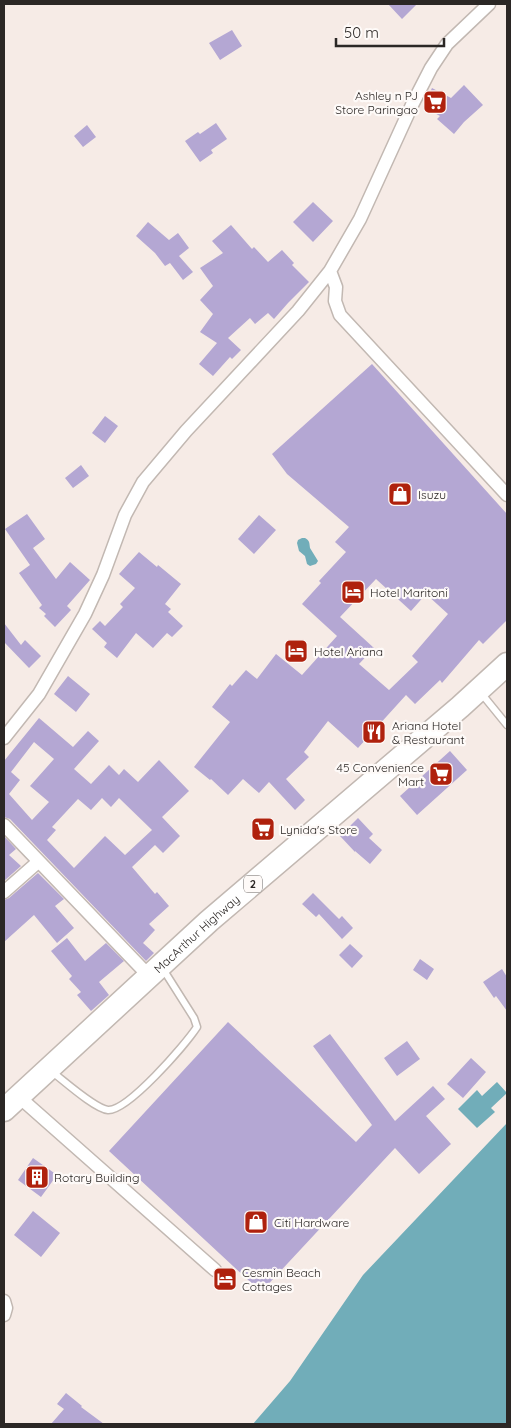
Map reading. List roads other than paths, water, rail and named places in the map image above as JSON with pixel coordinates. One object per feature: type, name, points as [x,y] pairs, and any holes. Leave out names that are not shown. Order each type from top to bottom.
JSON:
[{"type":"highway","name":"MacArthur Highway","points":[[11,1103],[209,921],[507,664]]},
{"type":"street","points":[[4,738],[39,694],[85,614],[103,575],[125,514],[143,482],[186,431],[298,310],[330,271],[360,219],[431,68],[447,44],[489,4]]},
{"type":"street","points":[[330,271],[336,287],[335,301],[340,315],[507,495]]},
{"type":"street","points":[[4,825],[38,862],[155,970]]},
{"type":"street","points":[[4,892],[38,862]]},
{"type":"street","points":[[11,1103],[215,1270]]},
{"type":"street","points":[[4,1302],[6,1308],[4,1315]]},
{"type":"lane","points":[[479,690],[507,725]]},
{"type":"lane","points":[[48,1068],[87,1099],[108,1110],[119,1108],[140,1090],[184,1045],[196,1027],[194,1018],[155,970]]},
{"type":"water","points":[[302,538],[309,541],[310,548],[318,561],[316,564],[310,566],[307,564],[305,556],[299,551],[297,543]]},
{"type":"water","points":[[497,1082],[507,1093],[491,1108],[495,1112],[477,1128],[458,1109],[477,1090],[482,1096]]},
{"type":"water","points":[[507,1123],[507,1424],[253,1424],[290,1381],[363,1275]]},
{"type":"place","name":"Ashley n PJ Store Paringao","points":[[435,102]]},
{"type":"place","name":"Isuzu","points":[[400,494]]},
{"type":"place","name":"Hotel Maritoni","points":[[353,592]]},
{"type":"place","name":"Hotel Ariana","points":[[296,651]]},
{"type":"place","name":"Ariana Hotel & Restaurant","points":[[374,732]]},
{"type":"place","name":"45 Convenience Mart","points":[[441,774]]},
{"type":"place","name":"Lynida's Store","points":[[263,829]]},
{"type":"place","name":"Rotary Building","points":[[37,1177]]},
{"type":"place","name":"Citi Hardware","points":[[256,1222]]},
{"type":"place","name":"Cesmin Beach Cottages","points":[[225,1279]]}]
